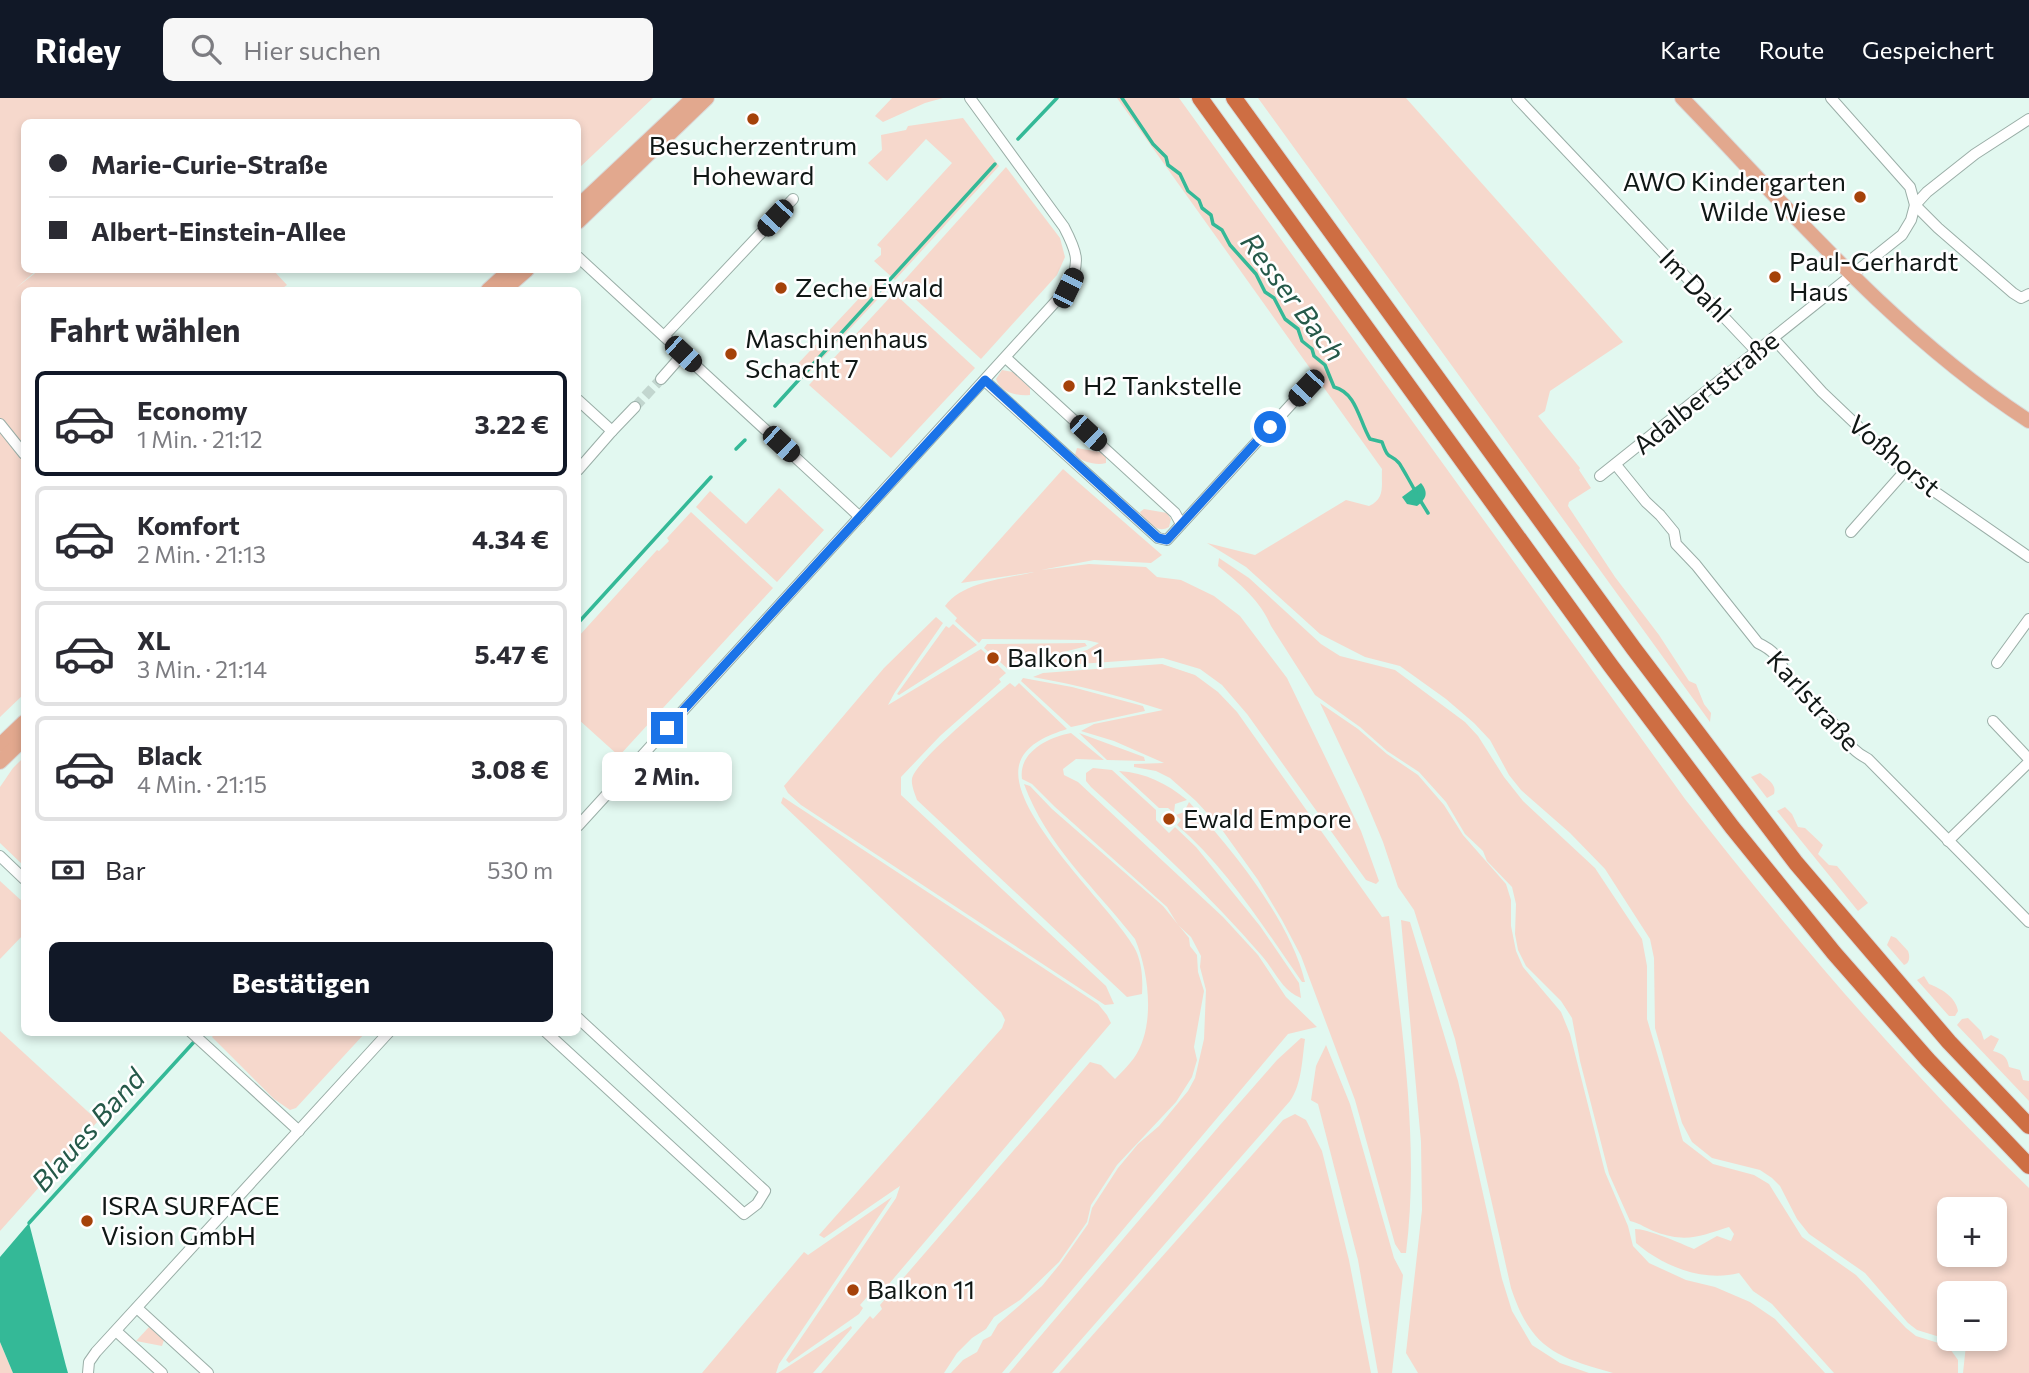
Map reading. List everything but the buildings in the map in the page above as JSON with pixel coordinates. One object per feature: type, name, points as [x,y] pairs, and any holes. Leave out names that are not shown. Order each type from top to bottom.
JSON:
[{"type":"highway","points":[[1200,98],[1611,666],[1732,827],[1868,992],[1975,1112],[2029,1166]]},
{"type":"highway","points":[[1234,98],[1650,670],[1796,863],[1949,1042],[2029,1126]]},
{"type":"main road","points":[[581,203],[693,98]]},
{"type":"main road","points":[[581,219],[707,98]]},
{"type":"main road","points":[[1682,98],[1852,275],[1956,367],[2029,421]]},
{"type":"main road","points":[[491,287],[507,273]]},
{"type":"main road","points":[[507,287],[523,273]]},
{"type":"main road","points":[[0,745],[21,725]]},
{"type":"main road","points":[[0,762],[21,742]]},
{"type":"street","points":[[581,823],[1068,288],[1077,269],[1074,248],[1064,227],[970,98]]},
{"type":"street","name":"Im Dahl","points":[[1517,98],[1757,352]]},
{"type":"street","points":[[1831,98],[1910,187],[1915,205],[1938,228],[2013,293],[2021,298],[2029,294]]},
{"type":"street","name":"Adalbertstraße","points":[[1600,476],[1902,235],[1911,220],[1915,205],[1975,153],[2029,119]]},
{"type":"street","points":[[664,336],[793,199]]},
{"type":"street","points":[[581,260],[860,517]]},
{"type":"street","name":"Voßhorst","points":[[1774,339],[1822,392],[1905,471],[2029,557]]},
{"type":"street","points":[[661,379],[683,354]]},
{"type":"street","points":[[1006,358],[1175,513],[1181,524]]},
{"type":"street","points":[[985,380],[1158,538],[1167,540],[1306,388]]},
{"type":"street","points":[[581,403],[612,431]]},
{"type":"street","points":[[581,467],[635,407]]},
{"type":"street","points":[[0,424],[21,450]]},
{"type":"street","name":"Karlstraße","points":[[1616,465],[1674,532],[1676,544],[1758,643],[1770,649],[1781,662],[1785,673],[1836,727],[1843,739],[1868,759],[2029,922]]},
{"type":"street","points":[[1851,532],[1905,471]]},
{"type":"street","points":[[1997,663],[2029,619]]},
{"type":"street","points":[[1948,841],[2029,760],[1993,721]]},
{"type":"street","points":[[0,856],[21,876]]},
{"type":"street","points":[[550,1036],[744,1214],[757,1204],[765,1191],[581,1021]]},
{"type":"street","points":[[196,1036],[299,1131]]},
{"type":"street","points":[[88,1373],[89,1362],[116,1331],[384,1036]]},
{"type":"street","points":[[137,1308],[208,1373]]},
{"type":"street","points":[[116,1331],[162,1373]]},
{"type":"shaded area","points":[[0,98],[653,98],[581,166],[581,119],[21,119],[21,273],[34,273],[16,288],[35,273],[276,273],[287,285],[21,287],[21,697],[0,717]]},
{"type":"shaded area","points":[[892,98],[943,98],[883,122],[875,116]]},
{"type":"shaded area","points":[[1117,98],[1179,98],[1685,799],[1766,901],[1850,1000],[1938,1096],[2029,1188],[2029,1373],[1963,1373],[1965,1351],[2007,1351],[2007,1281],[1937,1281],[1937,1336],[1917,1330],[1865,1273],[1809,1234],[1797,1219],[1780,1186],[1772,1178],[1760,1170],[1712,1158],[1692,1142],[1682,1123],[1655,1028],[1654,958],[1650,939],[1605,869],[1570,833],[1521,790],[1509,775],[1490,740],[1446,699],[1400,666],[1365,657],[1320,634],[1246,567],[1207,543],[1255,555],[1346,500],[1369,506],[1378,499],[1382,490],[1382,469]]},
{"type":"shaded area","points":[[1258,98],[1406,98],[1623,342],[1550,391],[1545,411],[1538,416],[1580,468],[1591,488],[1569,502],[1568,506],[1689,681],[1696,684],[1711,713],[1710,722]]},
{"type":"shaded area","points":[[963,118],[999,166],[895,280],[874,261],[881,255],[881,248],[877,245],[952,163],[926,139],[887,181],[868,163],[882,150],[881,135],[906,130],[908,126]]},
{"type":"shaded area","points":[[1006,167],[1060,238],[1065,257],[1057,275],[981,359],[900,285]]},
{"type":"shaded area","points":[[879,277],[889,287],[804,378],[794,368]]},
{"type":"shaded area","points":[[894,293],[975,368],[891,458],[809,385]]},
{"type":"shaded area","points":[[1002,370],[1013,372],[1030,388],[1030,395],[1015,394],[1002,388],[996,379]]},
{"type":"shaded area","points":[[1077,448],[1100,452],[1106,457],[1106,463],[1094,464],[1082,460],[1075,455]]},
{"type":"shaded area","points":[[1063,469],[1162,555],[1151,563],[1094,560],[1041,570],[1089,564],[1146,567],[1157,577],[1181,580],[1214,596],[1240,616],[1287,678],[1361,831],[1379,881],[1376,884],[1366,880],[1247,714],[1222,685],[1200,669],[1163,658],[1038,667],[1043,663],[1087,650],[1099,643],[1086,640],[982,639],[979,643],[955,621],[957,618],[945,606],[963,591],[986,582],[1034,572],[961,583]]},
{"type":"shaded area","points":[[1421,483],[1426,493],[1424,498],[1417,506],[1407,504],[1402,497]]},
{"type":"shaded area","points":[[779,488],[824,530],[777,582],[696,507],[710,491],[746,524]]},
{"type":"shaded area","points":[[1144,509],[1167,513],[1171,519],[1169,527],[1154,527],[1141,515],[1140,512]]},
{"type":"shaded area","points":[[691,512],[773,588],[619,756],[581,722],[581,634],[657,550],[669,541],[667,538]]},
{"type":"shaded area","points":[[1219,558],[1249,578],[1321,644],[1340,656],[1395,670],[1465,722],[1478,736],[1523,801],[1595,868],[1642,939],[1647,966],[1647,1019],[1683,1141],[1713,1164],[1754,1175],[1769,1184],[1802,1237],[1856,1275],[1916,1336],[1937,1343],[1937,1351],[1952,1351],[1958,1360],[1958,1373],[1834,1373],[1772,1304],[1753,1291],[1739,1273],[1698,1274],[1659,1259],[1636,1243],[1635,1229],[1694,1249],[1717,1236],[1731,1241],[1734,1234],[1729,1227],[1702,1235],[1676,1237],[1630,1221],[1609,1174],[1580,1061],[1572,1018],[1561,1001],[1526,966],[1518,950],[1515,934],[1516,904],[1512,887],[1487,861],[1483,851],[1465,834],[1446,802],[1419,772],[1387,751],[1360,727],[1315,695],[1261,608],[1218,566]]},
{"type":"shaded area","points":[[936,617],[943,623],[888,705],[981,649],[1006,673],[999,679],[1001,682],[940,736],[901,777],[901,795],[1106,986],[1114,1004],[1105,1005],[801,805],[784,786],[884,668]]},
{"type":"shaded area","points":[[953,624],[977,645],[897,694],[946,626],[949,628]]},
{"type":"shaded area","points":[[1085,643],[1087,646],[1017,664],[1008,669],[984,648],[987,644]]},
{"type":"shaded area","points":[[1162,664],[1195,675],[1218,692],[1237,712],[1382,917],[1389,916],[1410,1126],[1410,1211],[1406,1253],[1401,1253],[1395,1244],[1355,1100],[1301,956],[1258,880],[1220,827],[1196,801],[1170,778],[1156,771],[1134,767],[1134,764],[1164,763],[1114,741],[1081,731],[1094,724],[1163,710],[1099,691],[1033,677],[1043,673]]},
{"type":"shaded area","points":[[1023,678],[1072,687],[1143,706],[1145,711],[1071,727],[1021,681]]},
{"type":"shaded area","points":[[1010,683],[1015,687],[1019,683],[1067,729],[1046,737],[1023,755],[1019,782],[1043,831],[1134,947],[1139,958],[1142,994],[1127,997],[917,800],[912,779],[925,759]]},
{"type":"shaded area","points":[[1320,703],[1418,775],[1444,805],[1463,835],[1506,884],[1511,900],[1511,926],[1516,951],[1523,967],[1561,1012],[1570,1034],[1605,1172],[1628,1226],[1633,1246],[1649,1263],[1686,1280],[1715,1287],[1750,1302],[1775,1319],[1825,1373],[1613,1373],[1561,1355],[1537,1337],[1527,1324],[1511,1288],[1455,1039],[1414,910],[1398,887],[1362,792]]},
{"type":"shaded area","points":[[1071,733],[1104,760],[1076,759],[1063,769],[1064,775],[1078,782],[1223,917],[1258,955],[1286,997],[1317,1027],[1288,1034],[1002,1373],[951,1373],[963,1360],[977,1352],[983,1340],[991,1336],[998,1324],[1042,1286],[1060,1264],[1088,1224],[1092,1208],[1118,1168],[1188,1091],[1195,1078],[1204,1039],[1206,990],[1200,967],[1201,956],[1191,937],[1178,925],[1167,907],[1032,784],[1022,779],[1025,761],[1037,747]]},
{"type":"shaded area","points":[[1079,733],[1144,757],[1145,761],[1107,760]]},
{"type":"shaded area","points":[[21,760],[21,863],[0,843],[0,787]]},
{"type":"shaded area","points":[[1093,768],[1112,770],[1156,810],[1156,820],[1169,833],[1175,827],[1196,847],[1260,926],[1299,983],[1301,998],[1284,986],[1262,956],[1201,890],[1091,787],[1086,781],[1086,773]]},
{"type":"shaded area","points":[[1119,771],[1155,780],[1187,800],[1175,804],[1174,813],[1168,808],[1159,808]]},
{"type":"shaded area","points":[[1760,773],[1774,787],[1774,794],[1767,798],[1751,777]]},
{"type":"shaded area","points":[[1024,784],[1030,786],[1052,809],[1163,906],[1189,938],[1190,946],[1197,955],[1198,972],[1204,991],[1194,1047],[1197,1060],[1192,1077],[1176,1102],[1117,1165],[1091,1205],[1087,1222],[1059,1262],[1020,1300],[994,1317],[986,1329],[972,1338],[957,1353],[944,1373],[821,1373],[870,1316],[873,1319],[882,1309],[880,1305],[1090,1062],[1101,1065],[1115,1079],[1134,1058],[1141,1045],[1148,1015],[1148,999],[1144,967],[1135,939],[1059,847],[1033,806]]},
{"type":"shaded area","points":[[783,797],[1098,1004],[1111,1023],[877,1298],[871,1300],[867,1297],[860,1305],[863,1308],[859,1314],[789,1363],[786,1360],[896,1198],[900,1186],[824,1238],[819,1235],[1002,1028],[1005,1020],[1001,1012],[781,803]]},
{"type":"shaded area","points":[[1189,802],[1258,886],[1287,935],[1305,982],[1302,982],[1229,880],[1177,825],[1181,820],[1176,815],[1184,812]]},
{"type":"shaded area","points":[[1785,807],[1798,827],[1805,828],[1823,845],[1818,854],[1829,865],[1837,866],[1868,903],[1858,911],[1777,811]]},
{"type":"shaded area","points":[[0,881],[21,900],[21,937],[0,959]]},
{"type":"shaded area","points":[[1401,920],[1410,922],[1458,1081],[1502,1279],[1512,1311],[1532,1345],[1560,1363],[1589,1373],[1418,1373],[1406,1353],[1422,1210],[1421,1142]]},
{"type":"shaded area","points":[[1891,936],[1908,951],[1909,959],[1904,965],[1887,945]]},
{"type":"shaded area","points":[[1924,976],[1929,984],[1951,997],[1957,1006],[1955,1016],[1949,1016],[1917,980]]},
{"type":"shaded area","points":[[1968,1018],[1981,1031],[1984,1040],[1991,1035],[1999,1039],[1993,1051],[2004,1056],[2009,1067],[2020,1070],[2023,1080],[2029,1081],[2029,1101],[1957,1025],[1962,1019]]},
{"type":"shaded area","points":[[0,1031],[98,1121],[0,1231]]},
{"type":"shaded area","points":[[362,1036],[296,1108],[290,1110],[274,1099],[212,1037]]},
{"type":"shaded area","points":[[1301,1038],[1305,1039],[1301,1071],[1290,1101],[1052,1373],[1009,1373],[1220,1125],[1277,1060]]},
{"type":"shaded area","points":[[1326,1045],[1350,1104],[1394,1258],[1403,1275],[1392,1373],[1378,1373],[1358,1260],[1318,1104],[1311,1100],[1316,1066]]},
{"type":"shaded area","points":[[1295,1114],[1306,1120],[1322,1151],[1349,1260],[1371,1373],[1059,1373],[1283,1120]]},
{"type":"shaded area","points":[[892,1197],[779,1364],[776,1373],[702,1373],[804,1252],[808,1255]]},
{"type":"shaded area","points":[[29,1223],[68,1373],[13,1373],[0,1342],[0,1257]]},
{"type":"shaded area","points":[[851,1326],[813,1373],[778,1373]]},
{"type":"shaded area","points":[[149,1327],[164,1340],[162,1346],[136,1341]]},
{"type":"shaded area","points":[[0,1342],[13,1373],[0,1373]]},
{"type":"waterway","name":"Blaues Band","points":[[1018,139],[1057,98]]},
{"type":"waterway","name":"Resser Bach","points":[[1122,98],[1153,144],[1166,157],[1168,165],[1180,174],[1188,191],[1211,215],[1213,224],[1222,230],[1230,245],[1256,274],[1265,292],[1274,298],[1285,319],[1298,329],[1302,341],[1325,365],[1334,387],[1342,390],[1353,401],[1370,439],[1382,442],[1388,455],[1400,464],[1416,493]]},
{"type":"waterway","name":"Blaues Band","points":[[775,406],[995,164]]},
{"type":"waterway","name":"Blaues Band","points":[[736,449],[745,440]]},
{"type":"waterway","name":"Blaues Band","points":[[581,620],[711,477]]},
{"type":"waterway","name":"Resser Bach","points":[[1420,500],[1428,513]]},
{"type":"waterway","name":"Blaues Band","points":[[29,1223],[199,1036]]},
{"type":"tunnel","points":[[635,407],[661,379]]},
{"type":"place","name":"Besucherzentrum Hoheward","points":[[753,119]]},
{"type":"place","name":"AWO Kindergarten Wilde Wiese","points":[[1860,197]]},
{"type":"place","name":"Paul-Gerhardt Haus","points":[[1775,277]]},
{"type":"place","name":"Zeche Ewald","points":[[781,288]]},
{"type":"place","name":"Maschinenhaus Schacht 7","points":[[731,354]]},
{"type":"place","name":"H2 Tankstelle","points":[[1069,386]]},
{"type":"place","name":"Balkon 1","points":[[993,658]]},
{"type":"place","name":"Ewald Empore","points":[[1169,819]]},
{"type":"place","name":"ISRA SURFACE Vision GmbH","points":[[87,1221]]},
{"type":"place","name":"Balkon 11","points":[[853,1290]]},
{"type":"route","points":[[667,728],[985,380],[1158,538],[1167,540],[1270,427]]}]
